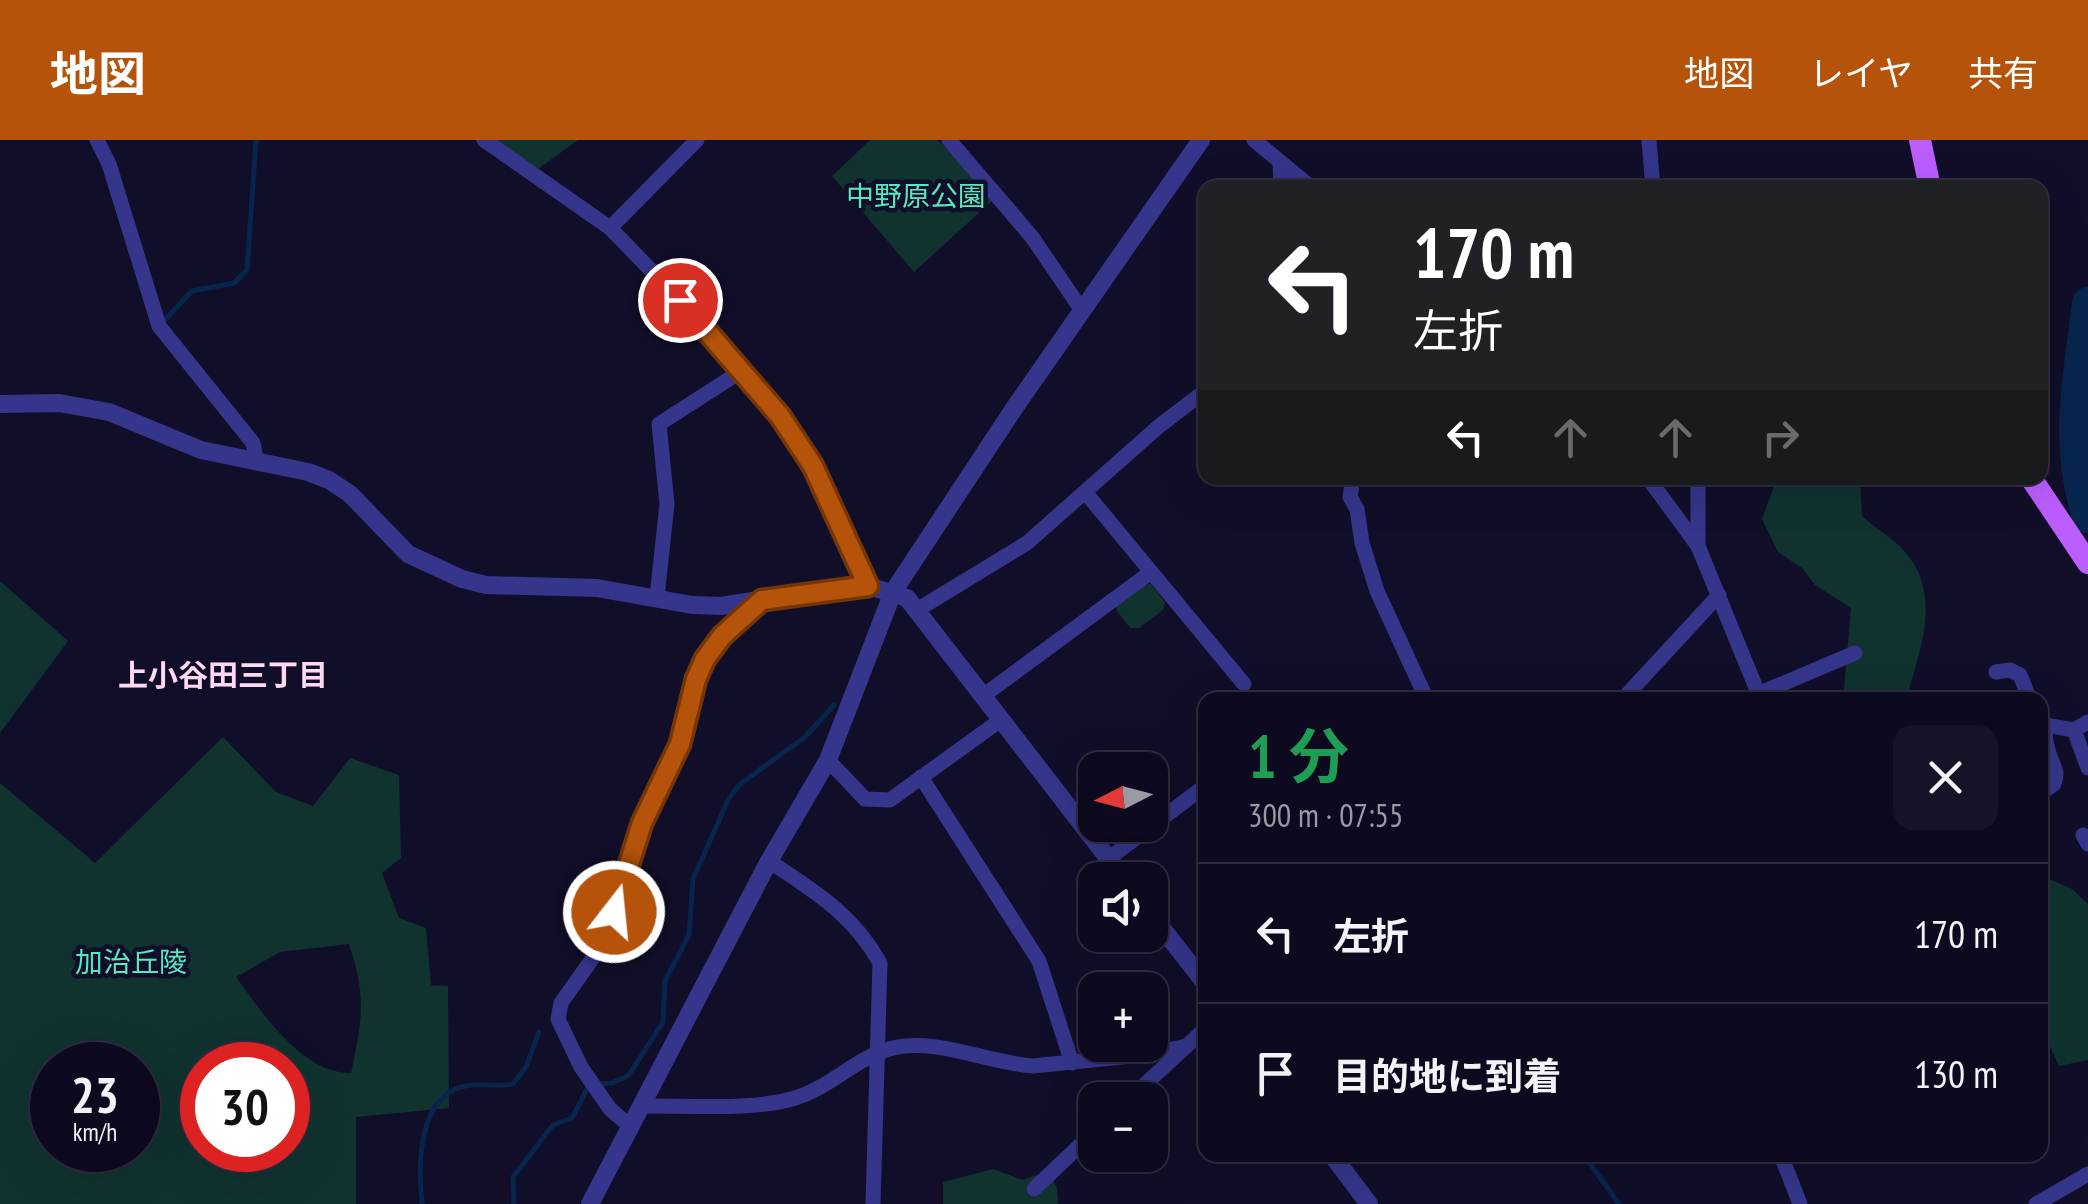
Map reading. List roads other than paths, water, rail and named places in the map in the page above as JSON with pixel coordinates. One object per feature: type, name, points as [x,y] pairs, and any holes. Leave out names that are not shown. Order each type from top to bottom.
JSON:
[{"type":"main road","points":[[1920,140],[1928,180]]},
{"type":"main road","points":[[2037,485],[2088,563]]},
{"type":"street","points":[[97,140],[110,164],[159,326],[253,442],[257,463]]},
{"type":"street","points":[[484,140],[610,228],[680,300],[780,416],[813,466],[868,586]]},
{"type":"street","points":[[610,228],[697,140]]},
{"type":"street","points":[[949,140],[1032,237],[1081,309]]},
{"type":"street","points":[[590,1204],[828,760],[893,592],[1081,309],[1202,140]]},
{"type":"street","points":[[1254,140],[1302,180]]},
{"type":"street","points":[[1650,140],[1652,180]]},
{"type":"street","points":[[1280,162],[1281,180]]},
{"type":"street","points":[[656,597],[667,504],[660,424],[740,372]]},
{"type":"street","points":[[917,610],[1027,543],[1198,396]]},
{"type":"street","points":[[0,404],[59,403],[109,412],[202,450],[308,472],[350,494],[408,554],[462,579],[514,588],[598,588],[692,605],[721,606],[868,586],[893,592],[907,598],[917,610],[1110,862]]},
{"type":"street","points":[[1353,485],[1350,497],[1358,509],[1362,543],[1377,591],[1423,692]]},
{"type":"street","points":[[1653,485],[1698,546],[1757,692]]},
{"type":"street","points":[[1698,485],[1698,546]]},
{"type":"street","points":[[1084,492],[1244,684]]},
{"type":"street","points":[[984,696],[1151,572]]},
{"type":"street","points":[[1629,692],[1719,595]]},
{"type":"street","points":[[631,1126],[610,1110],[581,1067],[558,1020],[561,1003],[607,938],[642,823],[680,744],[705,659],[722,636],[762,600]]},
{"type":"street","points":[[1770,692],[1855,653]]},
{"type":"street","points":[[1996,672],[2010,670],[2020,675],[2027,692]]},
{"type":"street","points":[[828,760],[865,799],[890,800],[1002,719]]},
{"type":"street","points":[[2048,723],[2081,726],[2088,768]]},
{"type":"street","points":[[2048,753],[2057,769],[2057,779],[2048,787]]},
{"type":"street","points":[[921,777],[1039,961],[1072,1063]]},
{"type":"street","points":[[1108,859],[1198,791]]},
{"type":"street","points":[[770,862],[838,907],[870,944],[880,963],[873,1204]]},
{"type":"street","points":[[1168,936],[1198,974]]},
{"type":"street","points":[[1147,1082],[1198,1036]]},
{"type":"street","points":[[642,1106],[795,1099],[825,1086],[879,1050],[909,1045],[943,1048],[1014,1065],[1072,1063],[1186,1046]]},
{"type":"street","points":[[1034,1189],[1078,1147]]},
{"type":"street","points":[[1341,1162],[1369,1204]]},
{"type":"street","points":[[1784,1162],[1800,1204]]},
{"type":"street","points":[[2036,1204],[2088,1174]]},
{"type":"waterway","points":[[161,324],[192,291],[234,283],[247,270],[256,140]]},
{"type":"waterway","points":[[2088,303],[2075,436],[2088,517]]},
{"type":"waterway","points":[[514,1204],[513,1177],[553,1125],[572,1118],[589,1085],[612,1083],[629,1075],[663,1022],[665,981],[689,935],[693,879],[729,798],[740,784],[805,737],[834,705]]},
{"type":"waterway","points":[[422,1204],[421,1153],[429,1118],[437,1104],[465,1086],[513,1084],[526,1067],[539,1032]]},
{"type":"waterway","points":[[1589,1162],[1619,1204]]},
{"type":"district","name":"上小谷田三丁目","points":[[223,674]]},
{"type":"park label","name":"中野原公園","points":[[916,195]]},
{"type":"park label","name":"加治丘陵","points":[[131,961]]}]
